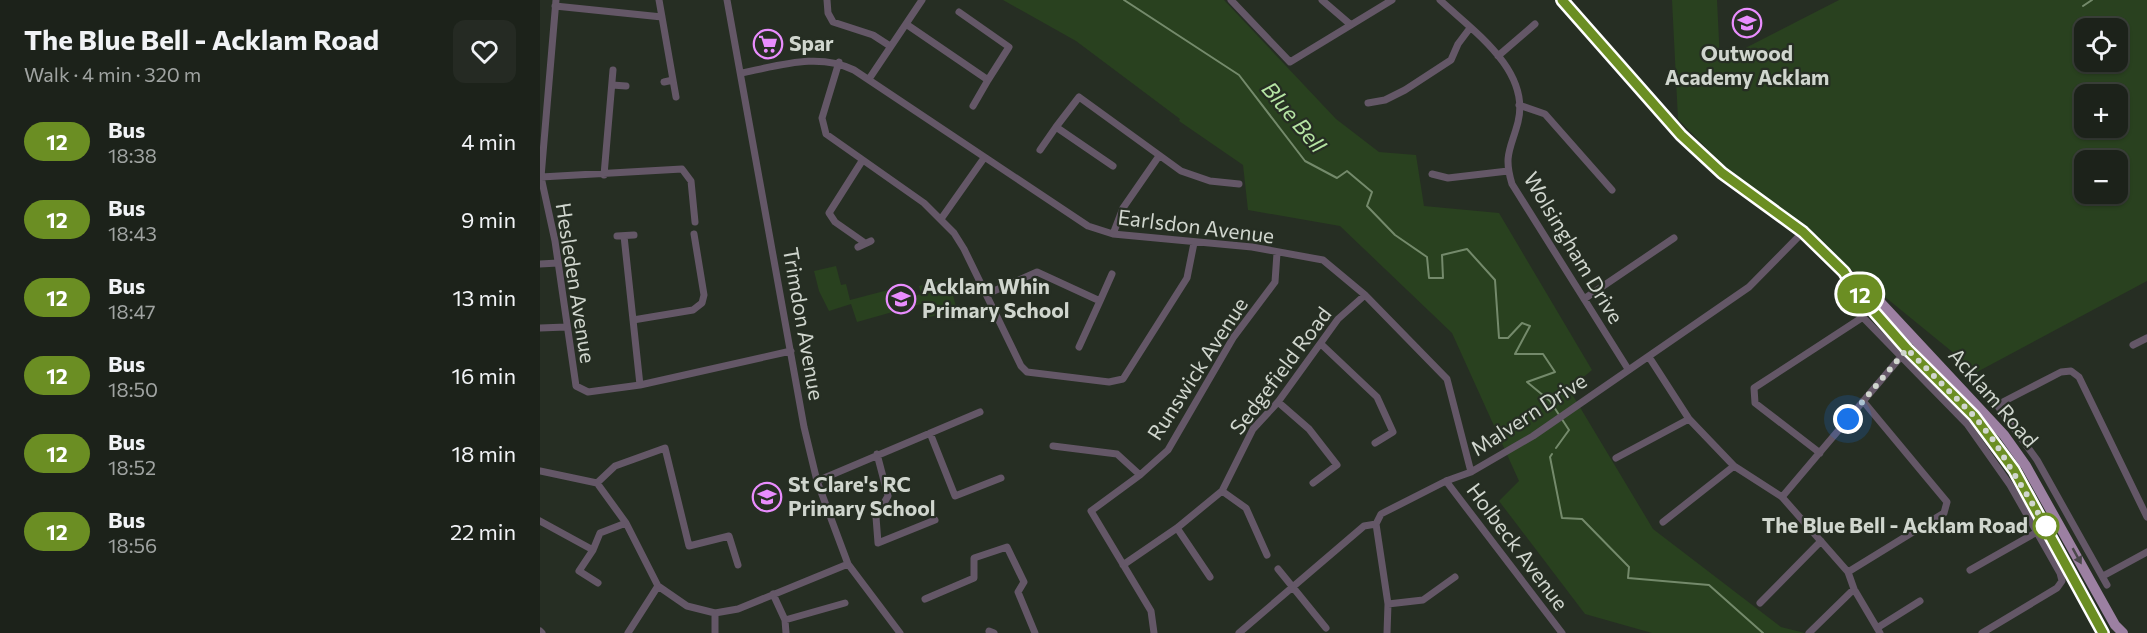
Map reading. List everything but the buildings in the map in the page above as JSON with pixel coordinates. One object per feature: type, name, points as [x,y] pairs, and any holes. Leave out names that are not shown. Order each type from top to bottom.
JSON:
[{"type":"main road","name":"Acklam Road","points":[[1562,0],[1681,135],[1722,173],[1803,232],[1844,272],[1866,287],[1983,411],[2018,453],[2115,625],[2122,633]]},
{"type":"main road","name":"Acklam Road","points":[[1844,272],[1855,290],[1905,352],[1974,416],[2004,455],[2031,499],[2103,633]]},
{"type":"street","points":[[659,0],[676,97]]},
{"type":"street","name":"Trimdon Avenue","points":[[727,0],[817,480],[848,564],[900,633]]},
{"type":"street","points":[[827,0],[828,13],[833,22],[878,37],[890,46]]},
{"type":"street","points":[[868,80],[922,0]]},
{"type":"street","points":[[1231,0],[1290,62],[1392,0]]},
{"type":"street","points":[[1322,0],[1351,25]]},
{"type":"street","points":[[1440,0],[1498,56],[1514,82],[1519,105],[1545,114],[1612,190]]},
{"type":"street","points":[[556,3],[662,17]]},
{"type":"street","name":"Hesleden Avenue","points":[[556,3],[541,177],[558,263],[573,378],[578,388],[588,392],[639,385],[791,351]]},
{"type":"street","points":[[960,17],[1009,47],[973,106]]},
{"type":"street","points":[[906,24],[988,80]]},
{"type":"street","points":[[1498,56],[1535,24]]},
{"type":"street","points":[[1368,103],[1385,100],[1405,90],[1451,60],[1458,44],[1470,28]]},
{"type":"street","name":"Earlsdon Avenue","points":[[741,73],[814,60],[839,62],[1076,219],[1113,234],[1252,247],[1323,260],[1365,295],[1447,379],[1471,472]]},
{"type":"street","points":[[839,62],[824,111],[823,129],[830,139],[924,203],[960,241],[1024,369],[1037,375],[1119,381],[1126,376],[1187,278],[1194,243]]},
{"type":"street","points":[[604,175],[613,70]]},
{"type":"street","points":[[664,81],[673,80]]},
{"type":"street","points":[[612,85],[626,86]]},
{"type":"street","points":[[1040,150],[1078,97],[1181,171],[1201,179],[1239,184]]},
{"type":"street","name":"Wolsingham Drive","points":[[1519,105],[1518,120],[1508,147],[1508,171],[1512,184],[1628,369]]},
{"type":"street","points":[[1056,127],[1112,166]]},
{"type":"street","points":[[1113,234],[1123,208],[1159,156]]},
{"type":"street","points":[[941,219],[984,158]]},
{"type":"street","points":[[858,247],[868,242],[832,219],[830,213],[862,161]]},
{"type":"street","points":[[541,177],[604,175],[673,168],[684,170],[691,181],[695,222]]},
{"type":"street","points":[[1432,174],[1448,178],[1508,171]]},
{"type":"street","name":"Malvern Drive","points":[[1239,633],[1364,526],[1376,524],[1381,514],[1446,481],[1471,472],[1533,436],[1573,406],[1649,357],[1749,287],[1803,232]]},
{"type":"street","points":[[633,320],[693,310],[702,303],[704,295],[694,234]]},
{"type":"street","points":[[634,235],[620,236],[633,320],[639,385]]},
{"type":"street","points":[[1584,299],[1674,237]]},
{"type":"street","name":"Runswick Avenue","points":[[1123,565],[1091,511],[1140,475],[1168,450],[1233,338],[1275,282],[1277,253]]},
{"type":"street","points":[[540,264],[558,263]]},
{"type":"street","points":[[987,294],[1037,272],[1100,301]]},
{"type":"street","points":[[1078,347],[1079,337],[1100,301],[1112,274]]},
{"type":"street","name":"Sedgefield Road","points":[[1123,565],[1178,528],[1222,492],[1253,429],[1278,402],[1338,319],[1365,295]]},
{"type":"street","points":[[1846,300],[1905,352],[1972,431],[2061,573],[2062,581],[2057,588],[1982,633]]},
{"type":"street","points":[[1820,453],[1755,403],[1754,388],[1863,317]]},
{"type":"street","points":[[540,328],[566,327]]},
{"type":"street","points":[[2133,345],[2147,338]]},
{"type":"street","points":[[1322,344],[1377,397],[1393,432],[1376,442]]},
{"type":"street","points":[[1782,497],[1905,352]]},
{"type":"street","points":[[1649,357],[1689,419],[1734,466],[1782,497],[1848,572],[1854,589],[1878,630],[1920,601]]},
{"type":"street","points":[[2107,585],[2037,460],[1995,403],[2061,372],[2071,371],[2079,378],[2147,517]]},
{"type":"street","points":[[1848,572],[1944,513],[1947,502],[1863,401]]},
{"type":"street","points":[[1278,402],[1309,429],[1337,465],[1313,483]]},
{"type":"street","points":[[817,480],[981,412]]},
{"type":"street","points":[[1616,458],[1689,419]]},
{"type":"street","points":[[930,433],[955,496],[1001,478]]},
{"type":"street","points":[[1053,446],[1118,454],[1140,475]]},
{"type":"street","points":[[597,483],[615,466],[665,448],[689,546],[729,536],[738,565]]},
{"type":"street","points":[[877,454],[888,496],[876,517],[878,543],[935,520]]},
{"type":"street","points":[[1663,522],[1734,466]]},
{"type":"street","points":[[540,471],[597,483],[626,523],[658,586],[687,606],[715,614],[738,609],[848,564]]},
{"type":"street","name":"Holbeck Avenue","points":[[1446,481],[1562,633]]},
{"type":"street","points":[[2031,499],[2052,486]]},
{"type":"street","points":[[1222,492],[1246,508],[1267,555]]},
{"type":"street","points":[[540,521],[593,550]]},
{"type":"street","points":[[598,583],[579,571],[593,550],[600,533],[626,523]]},
{"type":"street","points":[[1376,524],[1388,604],[1387,633]]},
{"type":"street","points":[[1178,528],[1210,577]]},
{"type":"street","points":[[1970,570],[2037,532]]},
{"type":"street","points":[[1760,603],[1821,541]]},
{"type":"street","points":[[925,599],[974,578],[974,558],[1007,547],[1024,582],[1018,592],[1035,633]]},
{"type":"street","points":[[2103,576],[2147,552]]},
{"type":"street","points":[[1123,565],[1151,611],[1154,633]]},
{"type":"street","points":[[1278,569],[1326,628]]},
{"type":"street","points":[[1388,604],[1423,600],[1455,577]]},
{"type":"street","points":[[628,633],[658,586]]},
{"type":"street","points":[[1809,633],[1854,589]]},
{"type":"street","points":[[773,594],[785,620],[786,633]]},
{"type":"street","points":[[785,620],[845,603]]},
{"type":"street","points":[[715,614],[715,633]]},
{"type":"green space","points":[[1003,0],[1224,0],[1336,119],[1379,152],[1416,155],[1424,206],[1499,213],[1592,370],[1569,389],[1653,529],[1781,627],[1805,633],[1652,633],[1585,614],[1499,501],[1519,481],[1452,333],[1340,226],[1248,210],[1243,165],[1179,121],[1180,119],[1076,41]]},
{"type":"green space","points":[[1672,0],[1717,0],[1720,61],[1839,0],[2147,0],[2147,281],[1977,372],[1722,164],[1678,119]]},
{"type":"green space","points":[[836,266],[841,285],[846,284],[850,300],[892,289],[895,301],[921,294],[919,286],[949,279],[957,311],[925,318],[921,304],[857,322],[851,304],[829,311],[819,291],[814,271]]},
{"type":"waterway","name":"Blue Bell","points":[[1124,0],[1239,75],[1305,161],[1337,178],[1347,171],[1372,192],[1367,206],[1395,235],[1427,257],[1429,278],[1443,278],[1442,255],[1467,249],[1495,280],[1499,338],[1508,338],[1522,323],[1530,326],[1515,354],[1543,354],[1555,372],[1527,382],[1550,401],[1569,430],[1556,448]]},
{"type":"waterway","points":[[2083,6],[2092,0]]},
{"type":"waterway","name":"Blue Bell","points":[[1552,454],[1550,457],[1562,518],[1582,519],[1629,567],[1628,578],[1709,585],[1763,633]]},
{"type":"bus line","name":"12","points":[[1562,0],[1681,135],[1722,173],[1803,232],[1844,272],[1855,290],[1871,305],[1907,349],[1974,416],[2014,470],[2103,633]]},
{"type":"place","name":"Outwood Academy Acklam","points":[[1747,23]]},
{"type":"place","name":"Spar","points":[[768,44]]},
{"type":"place","name":"Acklam Whin Primary School","points":[[901,299]]},
{"type":"place","name":"St Clare's RC Primary School","points":[[767,497]]},
{"type":"place","name":"The Blue Bell - Acklam Road","points":[[2046,526]]},
{"type":"route","points":[[1848,419],[1907,349],[1974,416],[1994,441],[2014,470],[2046,526]]}]
